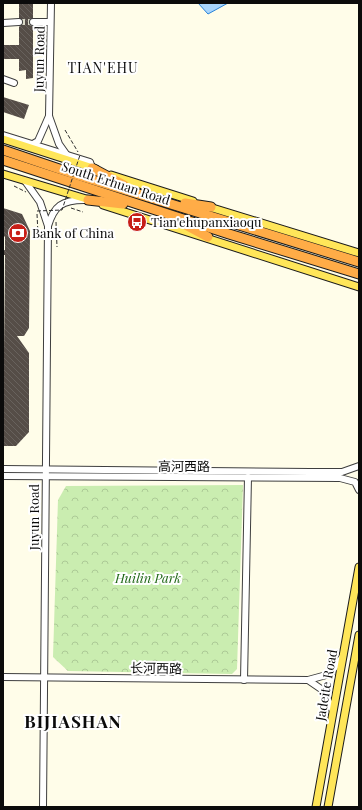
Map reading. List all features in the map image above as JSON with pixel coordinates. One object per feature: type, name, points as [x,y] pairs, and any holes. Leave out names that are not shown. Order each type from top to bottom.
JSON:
[{"type":"highway","name":"South Erhuan Road","points":[[3,150],[359,262]]},
{"type":"highway","name":"South Erhuan Road","points":[[3,160],[142,206],[154,208],[229,234],[359,274]]},
{"type":"highway","points":[[92,168],[147,196],[211,207]]},
{"type":"highway","points":[[88,200],[142,206]]},
{"type":"highway","points":[[154,208],[208,237]]},
{"type":"main road","points":[[3,139],[211,207],[359,252]]},
{"type":"main road","points":[[3,174],[208,237],[359,287]]},
{"type":"main road","name":"Jadeite Road","points":[[316,807],[359,567]]},
{"type":"main road","name":"Jadeite Road","points":[[328,807],[359,635]]},
{"type":"street","name":"Juyun Road","points":[[49,116],[50,3]]},
{"type":"street","points":[[3,22],[19,22]]},
{"type":"street","points":[[33,22],[50,22]]},
{"type":"street","points":[[3,79],[14,82]]},
{"type":"street","points":[[23,146],[33,144],[38,141],[49,116]]},
{"type":"street","points":[[49,116],[54,134],[65,154],[72,162]]},
{"type":"street","points":[[3,135],[90,162],[92,168]]},
{"type":"street","points":[[25,180],[40,202],[48,226]]},
{"type":"street","points":[[48,226],[52,212],[58,206],[73,200],[88,200]]},
{"type":"street","name":"Juyun Road","points":[[43,807],[48,226]]},
{"type":"street","name":"高河西路","points":[[3,468],[342,472],[359,466]]},
{"type":"street","name":"高河西路","points":[[3,476],[340,478],[355,482],[359,490]]},
{"type":"street","points":[[244,680],[248,477]]},
{"type":"street","name":"长河西路","points":[[3,677],[308,680],[330,674],[343,656]]},
{"type":"street","points":[[308,680],[324,691],[333,711]]},
{"type":"path","points":[[37,211],[59,212],[65,205],[80,155],[65,130]]},
{"type":"path","points":[[14,186],[29,196]]},
{"type":"path","points":[[35,207],[37,211],[38,234]]},
{"type":"path","points":[[71,208],[83,212]]},
{"type":"path","points":[[56,218],[57,247]]},
{"type":"green space","name":"Huilin Park","points":[[243,485],[237,669],[232,674],[68,671],[53,657],[58,500],[66,486]]},
{"type":"water","points":[[198,3],[228,3],[208,14]]},
{"type":"building","points":[[19,3],[33,3],[33,18],[29,22],[29,25],[33,26],[33,78],[26,79],[26,70],[19,71],[19,59],[3,59],[3,45],[19,45],[19,27],[23,22],[19,18]]},
{"type":"building","points":[[3,97],[29,105],[24,119],[3,112]]},
{"type":"building","points":[[3,208],[22,214],[30,231],[29,328],[24,336],[17,336],[29,353],[29,432],[16,446],[3,446],[5,255],[3,255],[3,250],[5,250],[5,237],[3,235]]},
{"type":"tunnel","points":[[19,22],[33,22]]},
{"type":"place","name":"Tian'ehupanxiaoqu","points":[[137,222]]},
{"type":"place","name":"Bank of China","points":[[18,233]]},
{"type":"district","name":"TIAN'EHU","points":[[103,68]]},
{"type":"district","name":"BIJIASHAN","points":[[73,722]]}]
